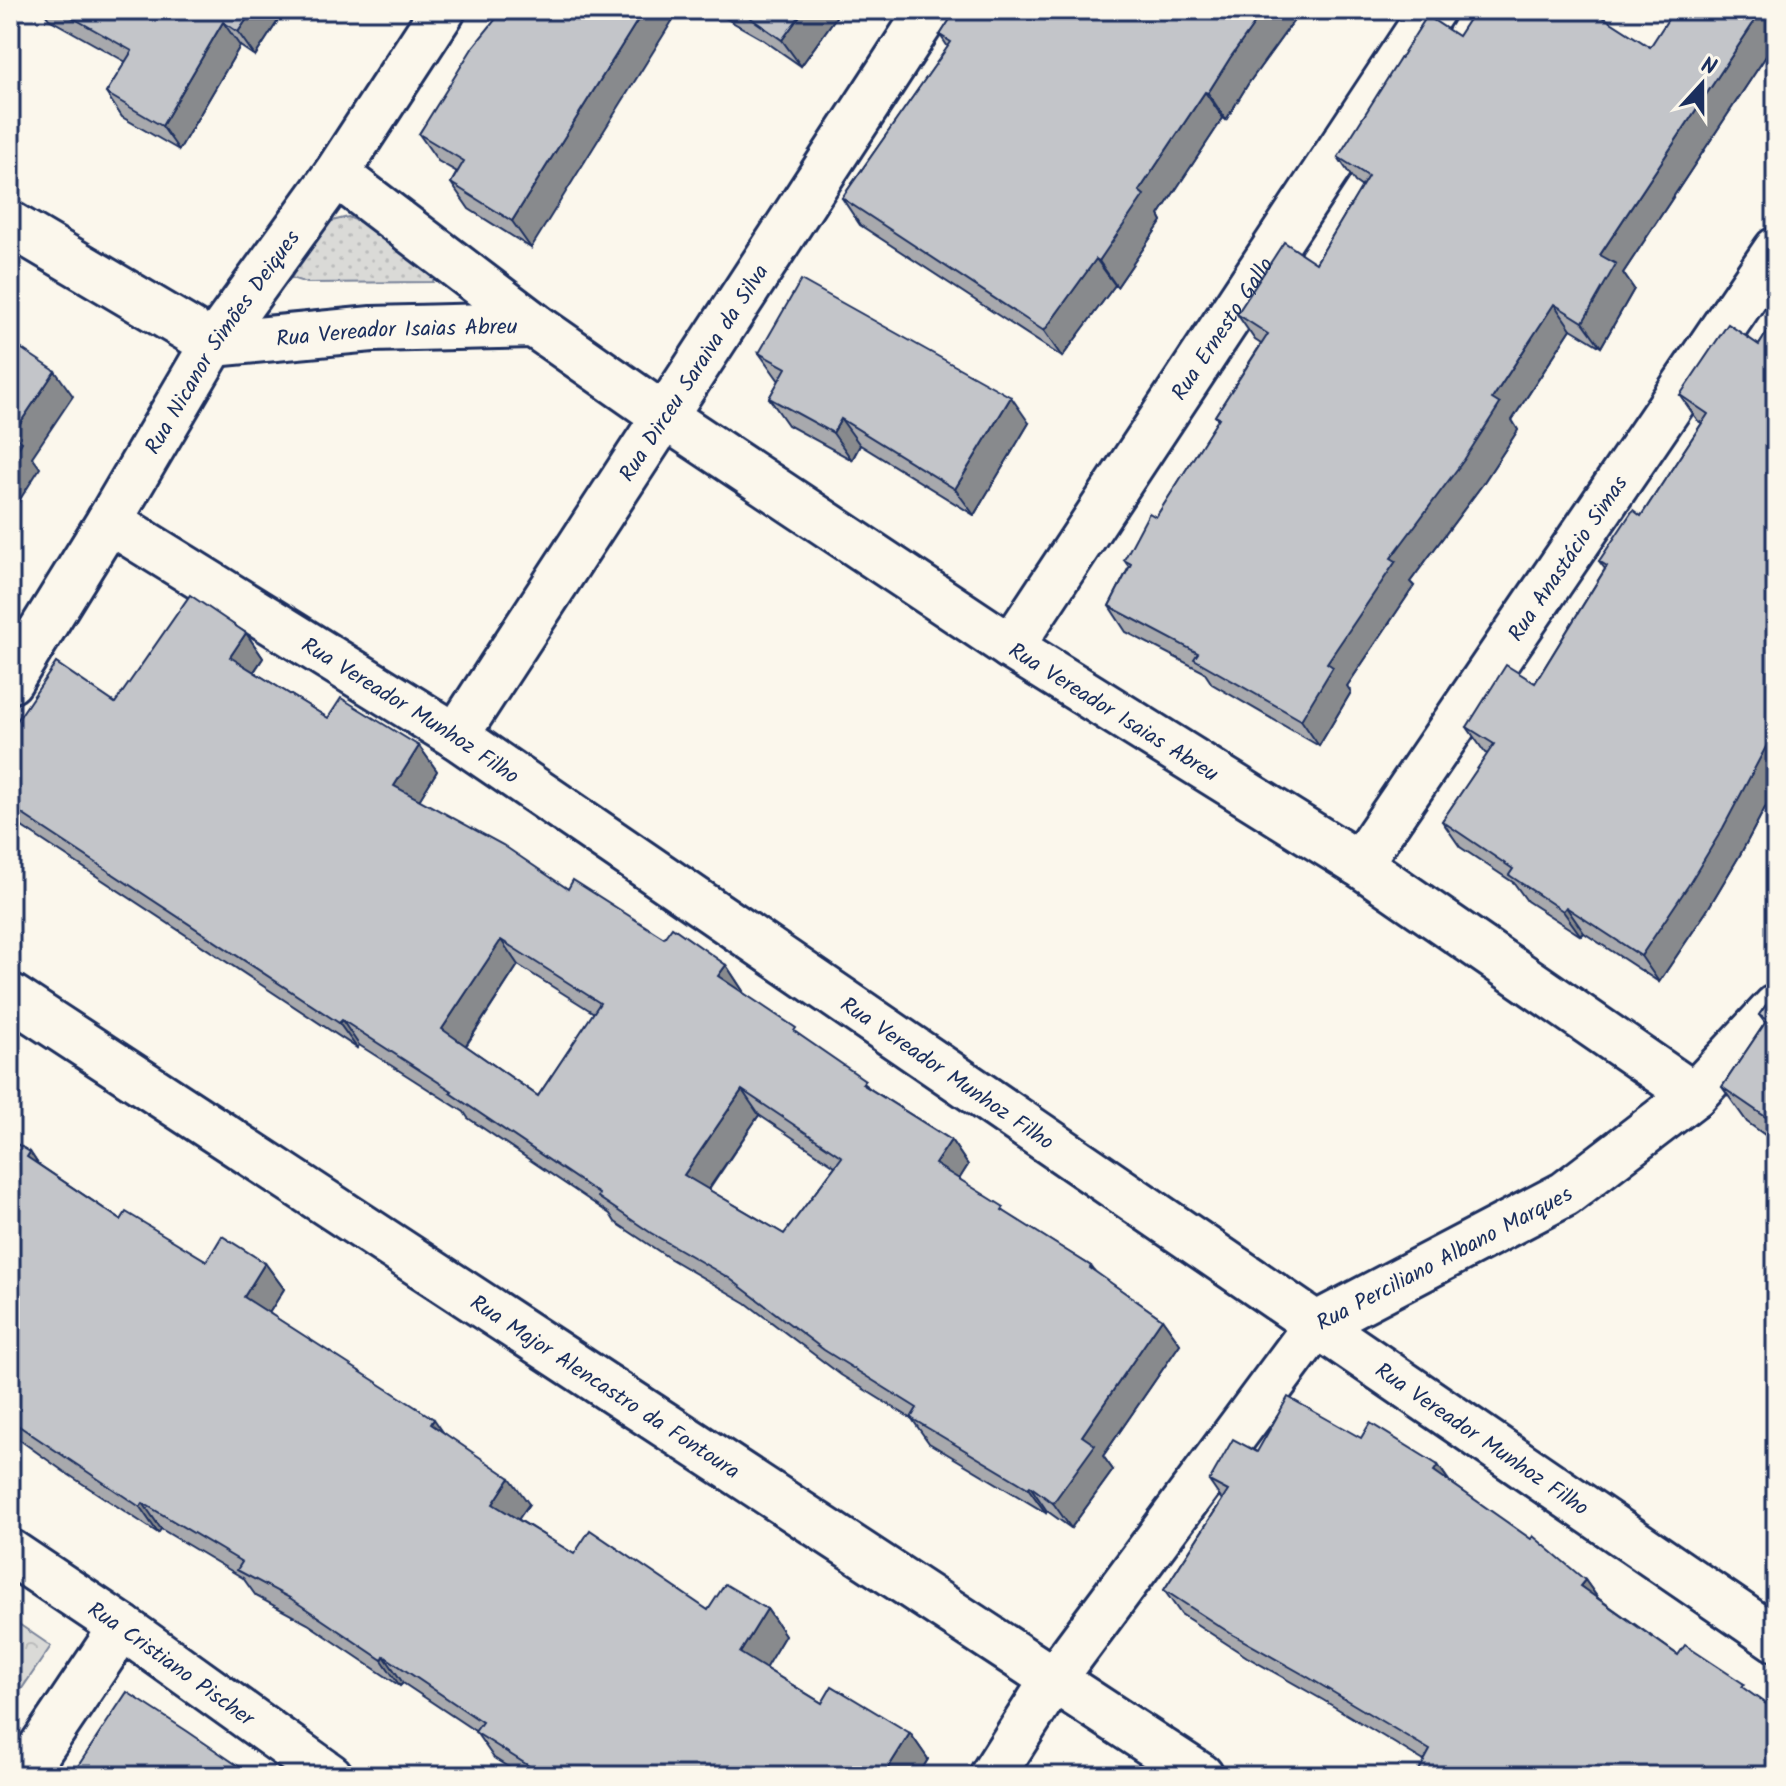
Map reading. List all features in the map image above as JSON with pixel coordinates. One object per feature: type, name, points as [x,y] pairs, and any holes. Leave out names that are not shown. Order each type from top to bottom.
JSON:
[{"type":"street","name":"Rua Nicanor Simões Deiques","points":[[10,681],[213,344],[336,174],[443,10]]},
{"type":"street","name":"Rua Dirceu Saraiva da Silva","points":[[456,736],[929,10]]},
{"type":"street","name":"Rua Ernesto Gallo","points":[[1011,647],[1432,10]]},
{"type":"street","name":"Rua Vereador Isaias Abreu","points":[[336,174],[534,325],[664,416],[1011,647],[1359,864],[1694,1095]]},
{"type":"street","points":[[10,224],[213,344]]},
{"type":"street","name":"Rua Anastácio Simas","points":[[1359,864],[1776,250]]},
{"type":"street","name":"Rua Vereador Isaias Abreu","points":[[213,344],[372,329],[534,325]]},
{"type":"street","name":"Rua Vereador Munhoz Filho","points":[[109,521],[456,736],[1776,1639]]},
{"type":"street","name":"Rua Major Alencastro da Fontoura","points":[[10,996],[1201,1776]]},
{"type":"street","name":"Rua Perciliano Albano Marques","points":[[992,1776],[1053,1680],[1317,1324],[1565,1194],[1694,1095],[1776,1007]]},
{"type":"street","name":"Rua Cristiano Pischer","points":[[10,1552],[122,1627],[330,1776]]},
{"type":"street","points":[[22,1776],[122,1627]]},
{"type":"green space","points":[[348,217],[385,232],[436,267],[433,282],[307,283],[291,278],[288,268],[324,223]]},
{"type":"green space","points":[[10,1618],[51,1646],[10,1706]]},
{"type":"building","points":[[59,10],[253,10],[238,32],[223,22],[162,126],[106,93],[132,51]]},
{"type":"building","points":[[503,10],[644,10],[512,221],[451,183],[464,161],[419,134],[473,47]]},
{"type":"building","points":[[739,10],[804,10],[782,40]]},
{"type":"building","points":[[956,10],[1264,10],[1139,191],[1144,195],[1099,261],[1096,259],[1044,331],[842,198],[951,42],[940,35]]},
{"type":"building","points":[[1475,10],[1592,10],[1650,47],[1674,10],[1762,10],[1600,255],[1616,264],[1583,322],[1554,304],[1492,399],[1500,404],[1464,460],[1391,558],[1396,561],[1327,663],[1333,667],[1301,720],[1194,659],[1198,653],[1109,606],[1131,564],[1124,560],[1149,513],[1156,517],[1219,418],[1215,416],[1268,334],[1237,314],[1284,242],[1316,263],[1368,176],[1338,157],[1427,16],[1458,36]]},
{"type":"building","points":[[801,280],[1011,397],[955,489],[841,419],[833,433],[769,398],[786,368],[759,353]]},
{"type":"building","points":[[1776,318],[1776,728],[1723,828],[1641,956],[1566,907],[1563,911],[1509,875],[1513,869],[1442,821],[1494,744],[1467,727],[1506,665],[1535,683],[1607,566],[1599,561],[1633,510],[1641,516],[1708,414],[1680,395],[1728,324],[1759,345]]},
{"type":"building","points":[[10,341],[55,371],[12,435],[22,442],[10,462]]},
{"type":"building","points":[[190,595],[246,633],[230,657],[328,718],[341,698],[419,746],[394,786],[503,845],[568,889],[573,880],[664,938],[672,927],[726,965],[718,976],[796,1028],[794,1031],[865,1080],[862,1084],[951,1140],[935,1164],[1091,1266],[1162,1319],[1082,1436],[1095,1445],[1053,1503],[1030,1486],[1028,1488],[911,1418],[917,1408],[824,1350],[729,1278],[651,1233],[598,1197],[599,1194],[450,1093],[452,1091],[342,1020],[339,1023],[10,806],[10,731],[56,663],[115,703]],"holes":[[[501,940],[600,1003],[538,1096],[442,1029]],[[742,1090],[842,1157],[784,1234],[684,1175]]]},
{"type":"building","points":[[1776,991],[1776,1124],[1722,1087],[1767,1020],[1759,1015]]},
{"type":"building","points":[[10,1140],[30,1152],[27,1157],[121,1220],[126,1212],[207,1261],[222,1236],[265,1263],[244,1297],[434,1419],[431,1424],[510,1478],[493,1504],[574,1554],[590,1530],[708,1610],[725,1584],[767,1609],[740,1653],[822,1703],[832,1686],[910,1733],[883,1776],[545,1776],[475,1732],[482,1722],[384,1656],[382,1660],[290,1598],[237,1570],[242,1562],[143,1503],[140,1507],[10,1420]]},
{"type":"building","points":[[1288,1397],[1361,1438],[1370,1423],[1438,1465],[1434,1471],[1531,1539],[1533,1536],[1585,1580],[1580,1586],[1678,1655],[1685,1645],[1744,1684],[1742,1687],[1776,1711],[1776,1776],[1416,1776],[1430,1750],[1230,1633],[1164,1590],[1228,1491],[1209,1481],[1233,1439],[1257,1452]]},
{"type":"building","points":[[127,1692],[187,1731],[253,1776],[70,1776]]}]
